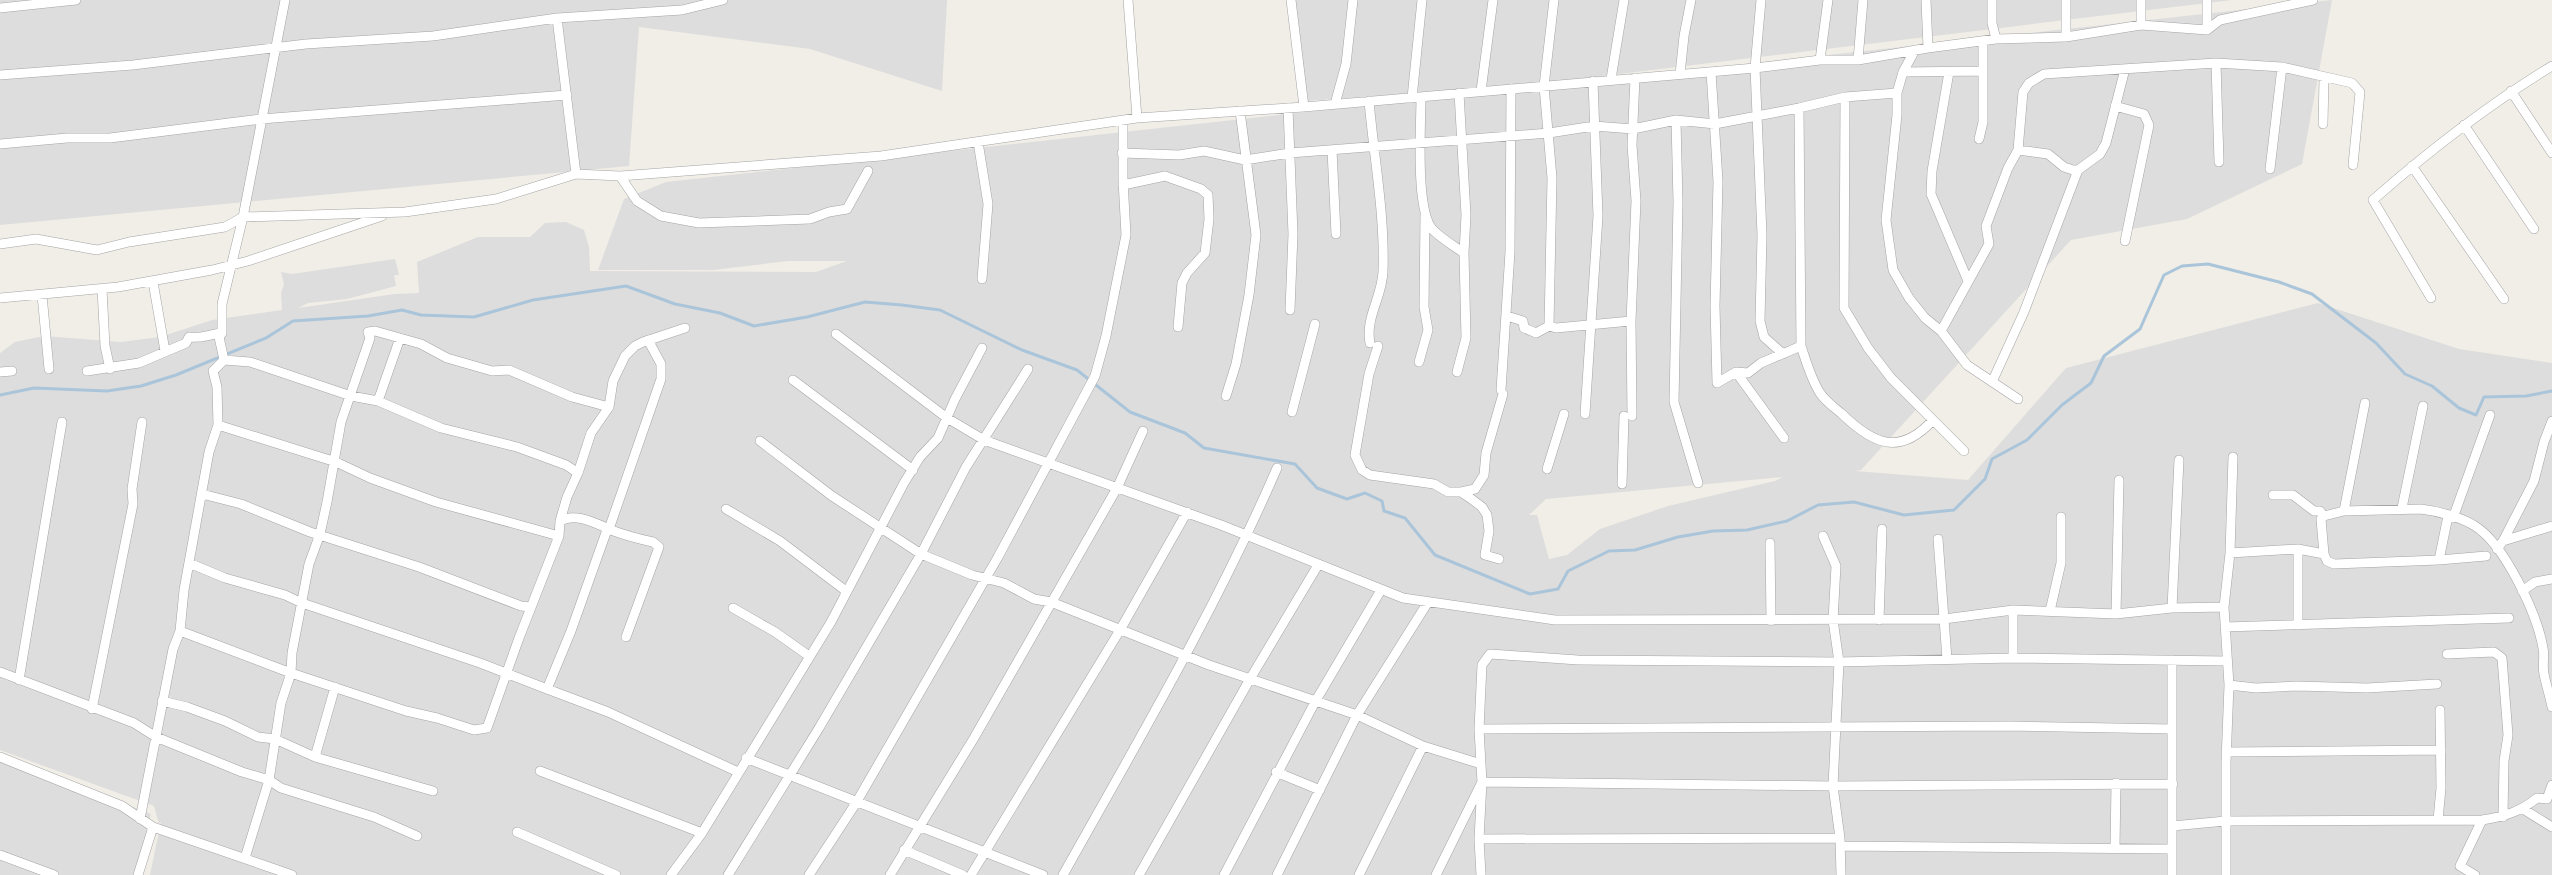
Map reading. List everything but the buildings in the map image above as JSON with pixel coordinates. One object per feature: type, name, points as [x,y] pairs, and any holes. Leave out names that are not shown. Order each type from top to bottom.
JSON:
[{"type":"street","points":[[0,8],[76,0]]},
{"type":"street","points":[[224,360],[219,337],[222,333],[222,304],[243,217],[285,0]]},
{"type":"street","points":[[681,0],[682,10]]},
{"type":"street","points":[[0,75],[314,44],[433,36],[557,18],[682,10],[723,0]]},
{"type":"street","points":[[1128,0],[1138,118]]},
{"type":"street","points":[[1291,0],[1304,107]]},
{"type":"street","points":[[1335,104],[1346,64],[1352,0]]},
{"type":"street","points":[[1419,362],[1428,330],[1424,307],[1425,215],[1421,142],[1416,97],[1422,0]]},
{"type":"street","points":[[1481,91],[1492,0]]},
{"type":"street","points":[[1549,326],[1552,178],[1544,86],[1554,0]]},
{"type":"street","points":[[1612,79],[1624,0]]},
{"type":"street","points":[[1680,74],[1684,36],[1691,0]]},
{"type":"street","points":[[1761,0],[1755,68],[1762,235],[1761,327],[1764,337],[1783,354]]},
{"type":"street","points":[[1820,60],[1828,0]]},
{"type":"street","points":[[1858,60],[1863,0]]},
{"type":"street","points":[[1926,0],[1928,48]]},
{"type":"street","points":[[1992,0],[1992,23],[1996,39]]},
{"type":"street","points":[[2066,0],[2066,37]]},
{"type":"street","points":[[2141,0],[2141,24]]},
{"type":"street","points":[[2206,0],[2207,30]]},
{"type":"street","points":[[0,244],[36,239],[97,250],[129,242],[225,227],[243,217],[394,212],[480,203],[576,174],[620,176],[881,156],[1138,118],[1304,107],[1612,79],[1712,72],[1820,60],[1858,60],[1996,39],[2066,37],[2141,24],[2207,30],[2220,20],[2290,2],[2312,0]]},
{"type":"street","points":[[557,18],[576,174]]},
{"type":"street","points":[[1979,139],[1983,122],[1982,71],[1984,41]]},
{"type":"street","points":[[1915,50],[1903,72],[1896,93],[1897,115],[1886,220],[1888,248],[1893,270],[1909,298],[1925,318],[1941,331],[1968,364],[2018,399]]},
{"type":"street","points":[[2216,63],[2219,162]]},
{"type":"street","points":[[1941,331],[1989,244],[1986,226],[2008,168],[2018,150],[2023,92],[2036,77],[2051,72],[2216,63],[2282,67],[2352,83],[2360,92],[2353,165]]},
{"type":"street","points":[[2431,298],[2373,200],[2464,125],[2511,91],[2552,66]]},
{"type":"street","points":[[2270,169],[2282,67]]},
{"type":"street","points":[[1992,382],[2024,312],[2078,170],[2100,154],[2104,148],[2125,69]]},
{"type":"street","points":[[1903,72],[1982,71]]},
{"type":"street","points":[[1712,72],[1718,181],[1715,306],[1717,383],[1736,372],[1748,373],[1761,363],[1801,346]]},
{"type":"street","points":[[1950,72],[1932,171],[1931,194],[1968,281]]},
{"type":"street","points":[[1622,484],[1628,416],[1636,202],[1633,129],[1635,78]]},
{"type":"street","points":[[2323,124],[2324,78]]},
{"type":"street","points":[[1585,414],[1598,216],[1593,81]]},
{"type":"street","points":[[1370,101],[1382,229],[1383,272],[1368,329],[1374,344],[1355,455],[1360,466],[1370,475],[1434,484],[1448,492],[1461,492],[1475,489],[1484,475],[1486,453],[1502,392],[1510,252],[1509,137],[1511,89]]},
{"type":"street","points":[[2511,91],[2552,153]]},
{"type":"street","points":[[1457,372],[1466,338],[1464,253],[1466,215],[1459,93]]},
{"type":"street","points":[[1122,153],[1179,154],[1204,152],[1245,160],[1290,153],[1509,137],[1594,126],[1633,129],[1676,120],[1714,124],[1756,117],[1845,97],[1896,93]]},
{"type":"street","points":[[0,144],[67,138],[110,138],[261,119],[567,95]]},
{"type":"street","points":[[1845,97],[1844,308],[1868,348],[1891,378],[1964,451]]},
{"type":"street","points":[[2115,106],[2144,114],[2149,125],[2125,241]]},
{"type":"street","points":[[1288,108],[1293,234],[1290,310]]},
{"type":"street","points":[[1799,108],[1801,346],[1824,398],[1868,436],[1883,442],[1912,439],[1919,435],[1933,420]]},
{"type":"street","points":[[1226,396],[1240,345],[1256,235],[1240,111]]},
{"type":"street","points":[[809,875],[856,803],[986,578],[1095,376],[1106,336],[1126,235],[1122,120]]},
{"type":"street","points":[[1676,120],[1678,202],[1674,402],[1698,483]]},
{"type":"street","points":[[2464,125],[2534,229]]},
{"type":"street","points":[[978,142],[988,204],[982,279]]},
{"type":"street","points":[[1332,150],[1336,234]]},
{"type":"street","points":[[2018,150],[2048,154],[2064,167],[2078,170]]},
{"type":"street","points":[[2412,166],[2504,299]]},
{"type":"street","points":[[620,176],[637,201],[661,216],[699,223],[810,219],[828,212],[847,209],[868,171]]},
{"type":"street","points":[[1123,184],[1165,176],[1201,189],[1208,195],[1209,219],[1205,253],[1187,273],[1182,283],[1178,327]]},
{"type":"street","points":[[0,298],[102,289],[153,282],[232,265],[394,212]]},
{"type":"street","points":[[1425,215],[1432,229],[1464,253]]},
{"type":"street","points":[[153,282],[165,351]]},
{"type":"street","points":[[102,289],[105,346],[110,369]]},
{"type":"street","points":[[42,295],[49,368]]},
{"type":"street","points":[[1507,316],[1523,321],[1524,328],[1536,333],[1549,326],[1556,328],[1631,321]]},
{"type":"street","points":[[1292,412],[1315,324]]},
{"type":"street","points":[[180,631],[291,673],[406,711],[480,731],[489,726],[559,536],[560,521],[591,433],[609,407],[612,381],[622,360],[635,346],[686,328]]},
{"type":"street","points":[[245,858],[269,780],[281,703],[291,673],[292,653],[309,564],[320,534],[336,462],[340,422],[351,396],[370,338],[368,332],[375,330],[421,344],[447,358],[492,371],[509,370],[572,397],[609,407]]},
{"type":"street","points":[[87,371],[110,369],[147,360],[186,343],[189,338],[198,339],[210,334],[222,333]]},
{"type":"street","points":[[836,334],[948,418],[984,440],[1248,535],[1403,598],[1555,620],[1771,621],[1944,619],[2013,610],[2116,614],[2172,608],[2224,607]]},
{"type":"street","points":[[378,401],[400,338]]},
{"type":"street","points":[[547,689],[571,631],[662,380],[662,364],[648,340]]},
{"type":"street","points":[[671,875],[702,832],[831,622],[904,483],[920,458],[938,438],[955,399],[982,348]]},
{"type":"street","points":[[140,819],[173,649],[180,631],[184,590],[209,452],[218,425],[217,387],[213,371],[224,360],[250,362],[351,396],[378,401],[441,428],[517,448],[566,465],[578,473]]},
{"type":"street","points":[[728,875],[922,554],[951,495],[1028,369]]},
{"type":"street","points":[[0,372],[12,371]]},
{"type":"street","points":[[1736,372],[1784,438]]},
{"type":"street","points":[[793,380],[913,470]]},
{"type":"street","points":[[2344,510],[2365,403]]},
{"type":"street","points":[[2402,508],[2423,406]]},
{"type":"street","points":[[1547,470],[1564,414]]},
{"type":"street","points":[[2439,560],[2451,517],[2490,414]]},
{"type":"street","points":[[2497,549],[2534,481],[2544,442],[2552,421]]},
{"type":"street","points":[[19,680],[62,422]]},
{"type":"street","points":[[92,709],[133,504],[132,489],[142,422]]},
{"type":"street","points":[[218,425],[336,462],[370,478],[436,502],[559,536]]},
{"type":"street","points":[[890,875],[920,827],[1117,488],[1143,431]]},
{"type":"street","points":[[760,441],[832,496],[880,528],[901,538],[922,554],[972,575],[1004,583],[1034,599],[1051,602],[1250,679],[1357,716],[1423,746],[1481,764]]},
{"type":"street","points":[[2226,875],[2226,752],[2229,685],[2224,607],[2230,553],[2232,457]]},
{"type":"street","points":[[2172,608],[2179,460]]},
{"type":"street","points":[[1063,875],[1186,655],[1248,535],[1278,468]]},
{"type":"street","points":[[2116,614],[2119,480]]},
{"type":"street","points":[[1461,492],[1482,507],[1487,515],[1490,531],[1484,555],[1499,559]]},
{"type":"street","points":[[202,494],[241,504],[310,532],[419,567],[522,606],[532,607]]},
{"type":"street","points":[[2272,495],[2293,495],[2314,511],[2320,511],[2324,516]]},
{"type":"street","points":[[2486,556],[2439,560],[2334,564],[2327,561],[2324,554],[2321,519],[2324,516],[2344,510],[2402,508],[2432,510],[2476,527],[2497,549],[2530,605],[2543,648],[2542,664],[2552,706]]},
{"type":"street","points":[[726,509],[780,541],[846,591]]},
{"type":"street","points":[[971,875],[1120,630],[1186,512]]},
{"type":"street","points":[[2050,611],[2061,563],[2061,517]]},
{"type":"street","points":[[560,521],[572,518],[595,522],[653,542],[658,547],[626,637]]},
{"type":"street","points":[[2503,541],[2552,526]]},
{"type":"street","points":[[1879,620],[1882,529]]},
{"type":"street","points":[[1823,536],[1836,566],[1833,620],[1839,662],[1833,786],[1840,842],[1841,875]]},
{"type":"street","points":[[1938,539],[1947,659]]},
{"type":"street","points":[[1770,543],[1771,621]]},
{"type":"street","points":[[2230,553],[2298,550],[2324,554]]},
{"type":"street","points":[[2298,550],[2298,625]]},
{"type":"street","points":[[189,563],[225,578],[285,595],[302,603],[508,674],[608,712],[738,772]]},
{"type":"street","points":[[1139,875],[1250,679],[1318,565]]},
{"type":"street","points":[[2522,591],[2535,582],[2552,578]]},
{"type":"street","points":[[1224,875],[1276,772],[1381,590]]},
{"type":"street","points":[[1277,875],[1357,716],[1428,602]]},
{"type":"street","points":[[733,608],[775,632],[809,656]]},
{"type":"street","points":[[2013,610],[2013,658]]},
{"type":"street","points":[[2225,626],[2509,618]]},
{"type":"street","points":[[2543,648],[2545,644],[2552,643]]},
{"type":"street","points":[[1481,875],[1479,839],[1482,782],[1480,730],[1482,665],[1487,657],[1496,652],[1578,660],[1839,662],[2013,658],[2226,661]]},
{"type":"street","points":[[2447,654],[2494,652],[2502,658],[2508,735],[2504,761],[2503,817]]},
{"type":"street","points":[[2172,660],[2172,875]]},
{"type":"street","points":[[0,672],[92,709],[134,723],[156,738],[242,772],[269,780],[281,788],[374,817],[418,836]]},
{"type":"street","points":[[2229,685],[2256,688],[2306,686],[2367,688],[2437,684]]},
{"type":"street","points":[[315,757],[334,687]]},
{"type":"street","points":[[162,701],[187,707],[225,721],[258,737],[276,739],[315,757],[433,791]]},
{"type":"street","points":[[2438,820],[2441,788],[2440,710]]},
{"type":"street","points":[[1480,730],[1836,729],[2010,726],[2172,729]]},
{"type":"street","points":[[1359,875],[1423,746]]},
{"type":"street","points":[[2226,752],[2441,750]]},
{"type":"street","points":[[0,757],[122,806],[153,827],[292,875]]},
{"type":"street","points":[[746,758],[856,803],[1043,875]]},
{"type":"street","points":[[540,771],[702,832]]},
{"type":"street","points":[[1276,772],[1320,790]]},
{"type":"street","points":[[1482,782],[1833,786],[2173,784]]},
{"type":"street","points":[[1436,875],[1482,782]]},
{"type":"street","points":[[2115,848],[2116,783]]},
{"type":"street","points":[[2172,826],[2226,821],[2482,820],[2503,817],[2523,809],[2537,798],[2547,799],[2552,785]]},
{"type":"street","points":[[2523,809],[2552,826]]},
{"type":"street","points":[[2455,875],[2482,820]]},
{"type":"street","points":[[138,875],[153,827]]},
{"type":"street","points":[[517,832],[616,875]]},
{"type":"street","points":[[1479,839],[1840,842],[2171,849]]},
{"type":"street","points":[[904,850],[963,875]]},
{"type":"street","points":[[0,855],[54,875]]},
{"type":"street","points":[[2460,866],[2475,875]]},
{"type":"shaded area","points":[[0,0],[947,0],[942,91],[810,49],[639,27],[629,166],[0,225]]},
{"type":"shaded area","points":[[1291,0],[2232,0],[1519,86],[1305,101]]},
{"type":"shaded area","points":[[2332,0],[2302,164],[2187,219],[2071,240],[1861,470],[1855,471],[1968,480],[2066,368],[2318,303],[2459,349],[2552,363],[2552,875],[150,875],[161,822],[159,824],[154,806],[0,750],[0,353],[15,342],[44,336],[121,342],[160,337],[212,320],[282,310],[281,293],[284,284],[281,272],[292,274],[395,259],[399,275],[394,275],[396,286],[347,299],[308,303],[298,308],[395,294],[419,293],[417,262],[478,237],[530,237],[545,223],[566,222],[584,230],[589,247],[590,271],[816,272],[847,261],[788,261],[713,270],[598,270],[624,199],[666,182]],"holes":[[[1783,477],[1775,481],[1668,506],[1600,529],[1567,555],[1549,559],[1537,515],[1529,515],[1546,499]]]},
{"type":"shaded area","points":[[0,755],[151,814],[135,875],[0,875]]},
{"type":"waterway","points":[[0,395],[34,388],[107,391],[141,386],[176,375],[266,338],[293,321],[368,316],[402,310],[421,315],[474,317],[533,300],[626,286],[675,304],[720,313],[754,326],[807,317],[865,302],[902,305],[940,310],[1022,350],[1077,370],[1130,412],[1185,433],[1204,448],[1295,464],[1317,488],[1347,499],[1365,493],[1382,501],[1384,511],[1405,518],[1435,555],[1530,594],[1558,589],[1568,571],[1609,551],[1635,550],[1678,537],[1713,531],[1747,530],[1787,521],[1818,505],[1854,502],[1904,515],[1954,510],[1985,479],[1992,459],[2027,440],[2062,405],[2091,383],[2104,356],[2140,329],[2164,275],[2182,266],[2208,264],[2279,282],[2312,294],[2376,343],[2405,374],[2432,386],[2459,408],[2476,415],[2484,397],[2526,396],[2552,391]]}]
